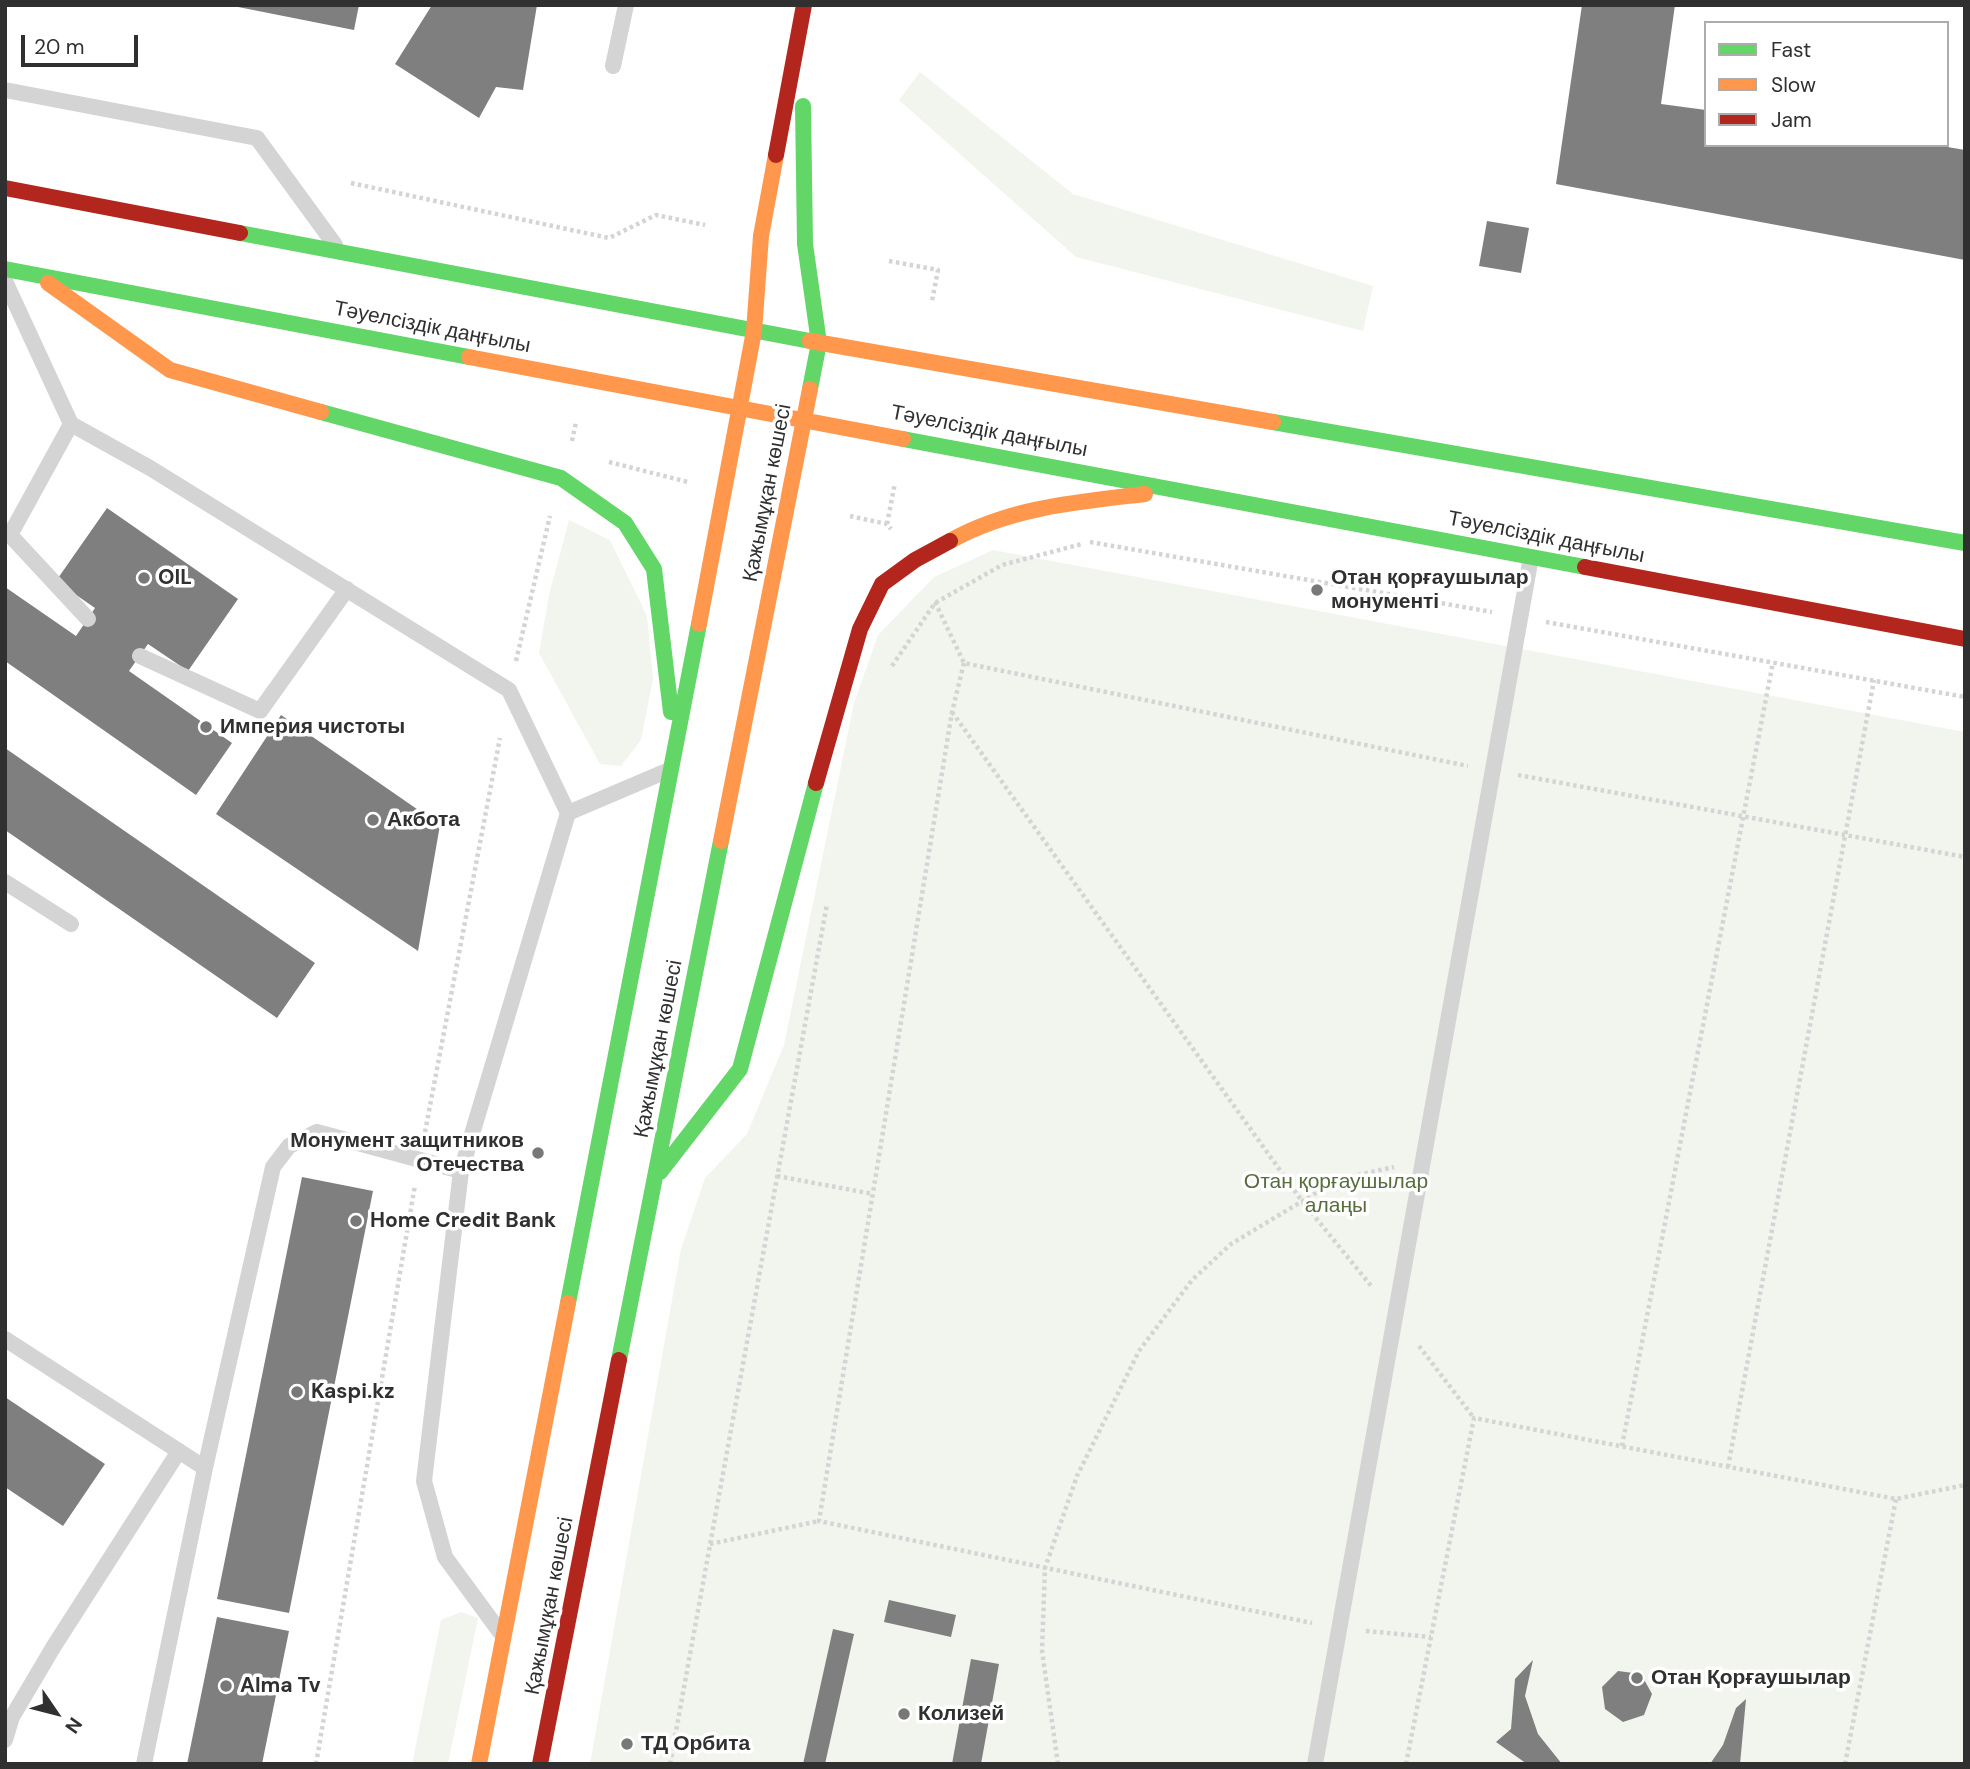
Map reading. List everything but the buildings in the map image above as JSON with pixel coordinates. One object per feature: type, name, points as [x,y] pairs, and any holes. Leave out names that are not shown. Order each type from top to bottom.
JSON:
[{"type":"main road","points":[[802,27],[804,5]]},
{"type":"main road","name":"Қажымұқан көшесі","points":[[479,1764],[741,408],[754,331],[761,236],[802,27]]},
{"type":"main road","name":"Қажымұқан көшесі","points":[[540,1764],[819,343],[805,244],[802,27]]},
{"type":"main road","points":[[5,188],[819,343],[1965,543]]},
{"type":"main road","name":"Тәуелсіздік даңғылы","points":[[5,269],[1965,639]]},
{"type":"main road","points":[[37,275],[170,370],[561,478],[625,523],[654,569],[675,748]]},
{"type":"main road","points":[[655,1179],[740,1069],[828,733],[860,629],[882,584],[915,560],[955,538],[1007,516],[1059,504],[1181,490]]},
{"type":"lane","points":[[613,66],[626,5]]},
{"type":"lane","points":[[5,90],[257,138],[341,253]]},
{"type":"lane","points":[[5,281],[71,424],[150,468],[509,690],[568,813],[461,1171],[424,1481],[445,1557],[504,1638]]},
{"type":"lane","points":[[71,424],[10,535],[88,619]]},
{"type":"lane","points":[[1315,1764],[1531,556]]},
{"type":"lane","points":[[140,656],[260,711],[347,589]]},
{"type":"lane","points":[[568,813],[671,770]]},
{"type":"lane","points":[[5,882],[71,924]]},
{"type":"lane","points":[[144,1764],[205,1468],[273,1167],[289,1146],[317,1132],[461,1171]]},
{"type":"lane","points":[[5,1339],[205,1468]]},
{"type":"lane","points":[[5,1740],[12,1717],[54,1646],[179,1451]]},
{"type":"path","points":[[351,183],[609,237],[656,215],[705,225]]},
{"type":"path","points":[[889,261],[938,270],[932,301]]},
{"type":"path","points":[[316,1764],[420,1158],[509,690],[561,478],[571,451],[576,422]]},
{"type":"path","points":[[646,472],[695,483]]},
{"type":"path","points":[[887,524],[895,483]]},
{"type":"path","points":[[819,1521],[952,712],[964,663],[915,560],[887,524],[850,516]]},
{"type":"path","points":[[885,675],[935,603],[1002,565],[1089,542],[1965,697]]},
{"type":"path","points":[[1622,1446],[1746,817],[1773,662]]},
{"type":"path","points":[[964,663],[1493,771],[1965,857]]},
{"type":"path","points":[[1728,1467],[1874,680]]},
{"type":"path","points":[[952,712],[1302,1200],[1474,1418],[1896,1499],[1965,1485]]},
{"type":"path","points":[[670,1764],[829,894]]},
{"type":"path","points":[[1058,1764],[1042,1651],[1045,1567],[1077,1476],[1139,1351],[1192,1280],[1231,1244],[1339,1179],[1423,1161]]},
{"type":"path","points":[[777,1176],[873,1194]]},
{"type":"path","points":[[1406,1764],[1474,1418]]},
{"type":"path","points":[[1845,1764],[1896,1499]]},
{"type":"path","points":[[710,1544],[819,1521],[1339,1628],[1431,1637]]},
{"type":"green space","points":[[920,72],[1073,194],[1373,286],[1363,331],[1076,257],[899,100]]},
{"type":"green space","points":[[569,520],[610,540],[647,616],[653,679],[641,740],[621,766],[600,764],[539,653],[549,595]]},
{"type":"green space","name":"Отан қорғаушылар алаңы","points":[[993,550],[1965,732],[1965,1764],[590,1764],[681,1249],[705,1178],[747,1134],[784,1045],[854,703],[878,635],[934,577]]},
{"type":"green space","points":[[461,1612],[478,1618],[448,1764],[412,1764],[441,1620]]},
{"type":"traffic: fast","points":[[803,106],[805,244],[819,343],[810,389]]},
{"type":"traffic: fast","points":[[240,233],[810,341]]},
{"type":"traffic: fast","points":[[5,269],[469,357]]},
{"type":"traffic: fast","points":[[321,412],[561,478],[625,523],[654,569],[671,712]]},
{"type":"traffic: fast","points":[[1273,422],[1965,543]]},
{"type":"traffic: fast","points":[[903,439],[1585,567]]},
{"type":"traffic: fast","points":[[568,1303],[699,624]]},
{"type":"traffic: fast","points":[[660,1172],[740,1069],[816,783]]},
{"type":"traffic: fast","points":[[619,1360],[721,841]]},
{"type":"traffic: slow","points":[[699,624],[754,331],[761,236],[776,155]]},
{"type":"traffic: slow","points":[[48,283],[170,370],[321,412]]},
{"type":"traffic: slow","points":[[810,341],[1273,422]]},
{"type":"traffic: slow","points":[[469,357],[903,439]]},
{"type":"traffic: slow","points":[[721,841],[810,389]]},
{"type":"traffic: slow","points":[[950,541],[997,520],[1021,513],[1070,503],[1145,494]]},
{"type":"traffic: slow","points":[[479,1764],[568,1303]]},
{"type":"traffic: jam","points":[[776,155],[804,5]]},
{"type":"traffic: jam","points":[[5,188],[240,233]]},
{"type":"traffic: jam","points":[[816,783],[860,629],[882,584],[915,560],[950,541]]},
{"type":"traffic: jam","points":[[1585,567],[1965,639]]},
{"type":"traffic: jam","points":[[540,1764],[619,1360]]},
{"type":"place","name":"OIL","points":[[144,578]]},
{"type":"place","name":"Отан қорғаушылар монументі","points":[[1317,590]]},
{"type":"place","name":"Империя чистоты","points":[[206,727]]},
{"type":"place","name":"Акбота","points":[[373,820]]},
{"type":"place","name":"Монумент защитников Отечества","points":[[538,1153]]},
{"type":"place","name":"Home Credit Bank","points":[[356,1221]]},
{"type":"place","name":"Kaspi.kz","points":[[297,1392]]},
{"type":"place","name":"Отан Қорғаушылар","points":[[1637,1678]]},
{"type":"place","name":"Alma Tv","points":[[226,1686]]},
{"type":"place","name":"Колизей","points":[[904,1714]]},
{"type":"place","name":"ТД Орбита","points":[[627,1744]]}]
